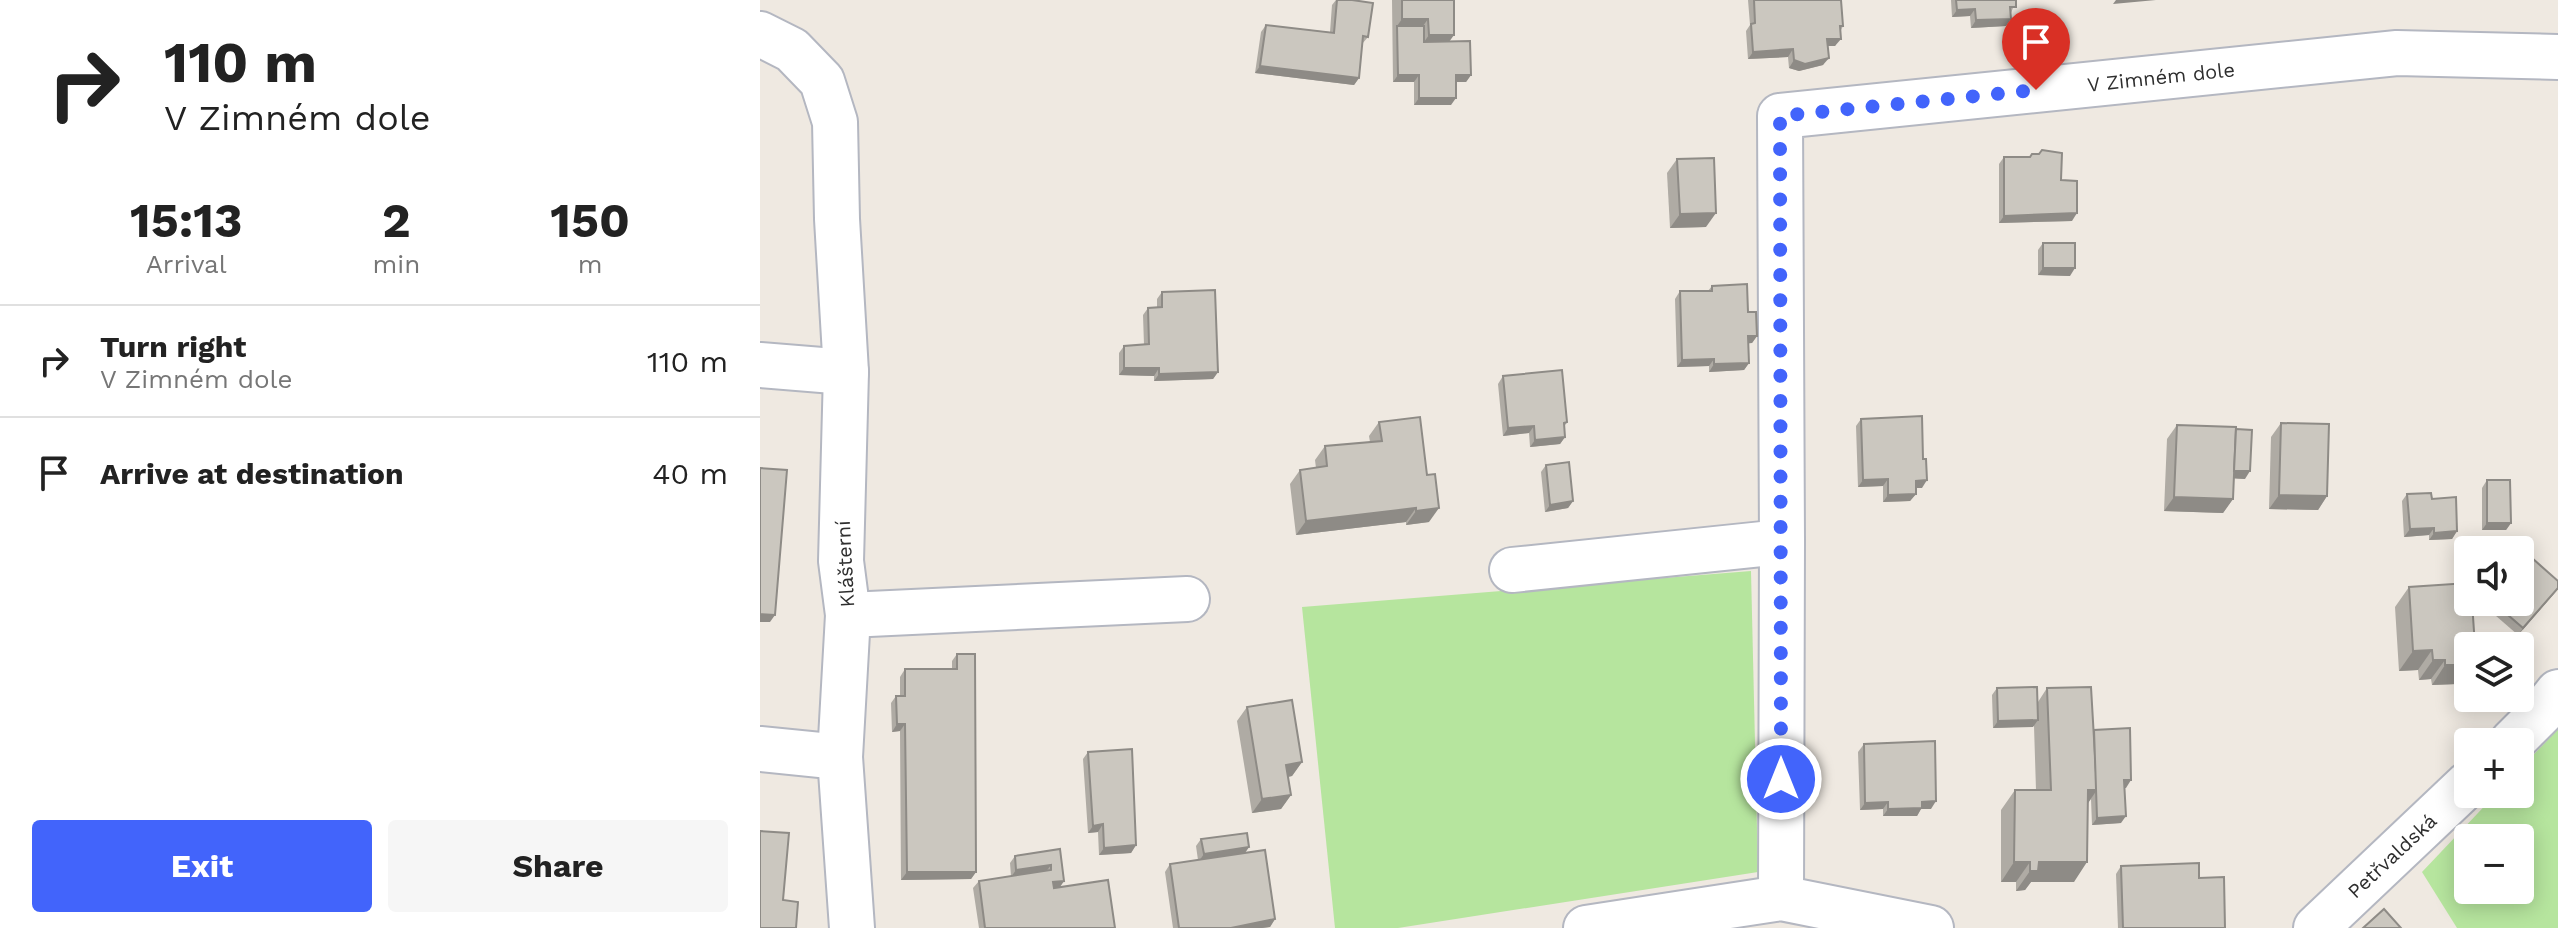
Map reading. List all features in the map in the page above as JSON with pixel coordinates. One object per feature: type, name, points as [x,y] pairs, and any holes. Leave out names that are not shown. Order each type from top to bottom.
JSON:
[{"type":"street","name":"Klášterní","points":[[776,42],[822,81],[835,122],[846,372],[841,561],[848,615],[840,757],[852,928]]},
{"type":"street","name":"V Zimném dole","points":[[1781,898],[1780,116],[2397,53],[2558,57]]},
{"type":"street","points":[[760,365],[846,372]]},
{"type":"street","points":[[1512,570],[1782,542]]},
{"type":"street","points":[[848,615],[1187,599]]},
{"type":"street","points":[[2526,728],[2558,692]]},
{"type":"street","points":[[760,749],[840,757]]},
{"type":"street","name":"Petřvaldská","points":[[2316,928],[2454,797]]},
{"type":"street","points":[[1586,928],[1781,898],[1876,923],[1931,928]]},
{"type":"green space","points":[[1751,571],[1758,872],[1398,928],[1335,928],[1302,607]]},
{"type":"green space","points":[[2558,729],[2558,928],[2457,928],[2422,872],[2454,838],[2454,904],[2534,904],[2534,824],[2468,824],[2483,808],[2534,808],[2534,754]]},
{"type":"building","points":[[1337,0],[1373,3],[1368,37],[1363,36],[1359,78],[1260,66],[1266,25],[1334,33]]},
{"type":"building","points":[[1402,0],[1454,0],[1454,35],[1429,35],[1428,19],[1402,19]]},
{"type":"building","points":[[1754,0],[1841,0],[1841,39],[1827,39],[1829,58],[1805,64],[1794,60],[1793,49],[1753,52],[1751,24],[1755,23]]},
{"type":"building","points":[[1956,0],[2016,0],[2016,7],[2010,7],[2011,19],[1976,20],[1975,9],[1957,10]]},
{"type":"building","points":[[1397,26],[1424,26],[1424,42],[1470,41],[1471,75],[1456,75],[1456,98],[1419,98],[1419,75],[1398,75]]},
{"type":"building","points":[[2042,150],[2062,153],[2061,180],[2077,181],[2077,213],[2004,216],[2004,157],[2030,157]]},
{"type":"building","points":[[1714,158],[1716,213],[1680,214],[1677,159]]},
{"type":"building","points":[[2043,243],[2075,243],[2075,268],[2043,268]]},
{"type":"building","points":[[1747,284],[1748,312],[1756,312],[1757,336],[1748,336],[1749,363],[1714,364],[1714,359],[1682,360],[1680,291],[1712,291],[1712,286]]},
{"type":"building","points":[[1215,290],[1218,372],[1159,374],[1159,368],[1124,368],[1124,346],[1149,344],[1148,308],[1162,307],[1162,292]]},
{"type":"building","points":[[1562,370],[1567,422],[1564,423],[1565,437],[1535,440],[1534,426],[1508,428],[1503,376]]},
{"type":"building","points":[[1922,416],[1927,480],[1916,481],[1916,494],[1888,495],[1888,479],[1863,480],[1861,419]]},
{"type":"building","points":[[1420,417],[1427,475],[1435,474],[1439,508],[1306,521],[1300,470],[1327,466],[1325,446],[1382,441],[1379,422]]},
{"type":"building","points":[[2281,423],[2329,424],[2327,496],[2279,495]]},
{"type":"building","points":[[2177,425],[2236,427],[2233,499],[2174,497]]},
{"type":"building","points":[[2236,429],[2252,430],[2250,471],[2234,471]]},
{"type":"building","points":[[1569,462],[1573,501],[1550,505],[1546,465]]},
{"type":"building","points":[[760,468],[787,470],[775,615],[760,614]]},
{"type":"building","points":[[2487,480],[2510,480],[2511,523],[2487,523]]},
{"type":"building","points":[[2431,493],[2432,499],[2456,497],[2457,531],[2434,533],[2434,528],[2410,529],[2407,494]]},
{"type":"building","points":[[2534,560],[2558,581],[2558,588],[2534,615]]},
{"type":"building","points":[[2454,584],[2454,616],[2473,616],[2474,632],[2454,632],[2454,665],[2445,665],[2445,660],[2433,660],[2432,650],[2413,651],[2409,587]]},
{"type":"building","points":[[2509,616],[2534,616],[2523,628]]},
{"type":"building","points":[[957,654],[975,654],[976,872],[907,872],[905,724],[897,724],[896,696],[905,696],[905,669],[957,669]]},
{"type":"building","points":[[2037,687],[2038,720],[1998,721],[1997,688]]},
{"type":"building","points":[[2091,687],[2097,790],[2088,790],[2087,862],[2039,862],[2038,871],[2030,871],[2030,862],[2014,862],[2015,790],[2051,790],[2047,688]]},
{"type":"building","points":[[1292,700],[1302,762],[1286,765],[1291,795],[1262,799],[1247,707]]},
{"type":"building","points":[[2130,728],[2131,780],[2124,780],[2126,816],[2097,818],[2094,730]]},
{"type":"building","points":[[1935,741],[1936,801],[1922,802],[1922,808],[1888,809],[1888,802],[1865,803],[1864,744]]},
{"type":"building","points":[[1132,749],[1136,845],[1104,848],[1103,824],[1093,826],[1088,752]]},
{"type":"building","points":[[760,831],[789,833],[783,900],[798,902],[796,928],[760,928]]},
{"type":"building","points":[[1247,833],[1249,847],[1204,854],[1201,839]]},
{"type":"building","points":[[1060,849],[1064,881],[1053,882],[1054,888],[1108,880],[1115,928],[985,928],[979,881],[1051,870],[1051,865],[1016,870],[1015,856]]},
{"type":"building","points":[[1265,850],[1275,919],[1231,928],[1179,928],[1170,864]]},
{"type":"building","points":[[2199,863],[2199,878],[2224,877],[2225,928],[2123,928],[2121,866]]},
{"type":"building","points":[[2384,909],[2401,928],[2363,928]]},
{"type":"route","points":[[1781,779],[1780,116],[2036,90]]}]
